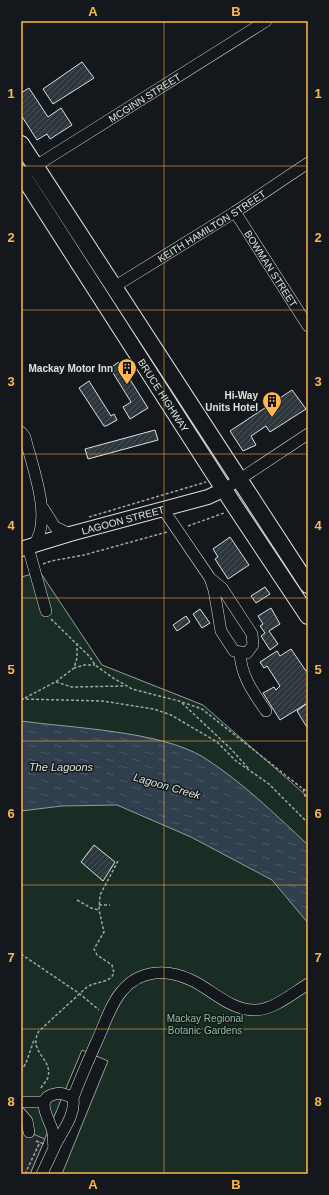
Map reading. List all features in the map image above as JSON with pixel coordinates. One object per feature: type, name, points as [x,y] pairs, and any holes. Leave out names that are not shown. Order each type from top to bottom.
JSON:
[{"type":"highway","name":"BRUCE HIGHWAY","points":[[21,144],[308,585]]},
{"type":"highway","name":"BRUCE HIGHWAY","points":[[21,174],[308,616]]},
{"type":"main road","name":"LAGOON STREET","points":[[27,547],[213,496],[225,489]]},
{"type":"street","name":"MCGINN STREET","points":[[21,174],[36,167],[266,21]]},
{"type":"street","name":"KEITH HAMILTON STREET","points":[[114,286],[235,212],[308,162]]},
{"type":"street","name":"BOWMAN STREET","points":[[235,212],[308,326]]},
{"type":"street","points":[[21,432],[25,437],[41,504],[42,529],[40,535],[27,547],[46,611]]},
{"type":"street","points":[[225,489],[308,434]]},
{"type":"street","points":[[41,504],[55,527],[70,534]]},
{"type":"street","points":[[163,509],[210,578],[214,590],[221,631],[234,651],[247,653],[251,650],[253,639],[252,634],[222,588],[210,578]]},
{"type":"street","points":[[240,653],[241,666],[248,684],[266,711]]},
{"type":"street","points":[[42,1174],[73,1113],[74,1106],[72,1098],[108,1016],[122,991],[139,977],[157,972],[177,974],[193,981],[240,1008],[255,1010],[271,1006],[308,984]]},
{"type":"street","points":[[21,1102],[40,1101],[58,1093],[66,1094],[72,1098]]},
{"type":"street","points":[[40,1101],[52,1130],[54,1148]]},
{"type":"street","points":[[21,1114],[27,1121],[29,1132]]},
{"type":"path","points":[[90,515],[199,486],[205,483],[207,478]]},
{"type":"path","points":[[35,572],[51,560],[84,555],[177,529],[224,514],[223,511]]},
{"type":"path","points":[[46,611],[50,619],[90,657],[95,665],[132,689],[182,702],[202,709],[303,789],[308,791]]},
{"type":"path","points":[[74,668],[77,658],[76,643]]},
{"type":"path","points":[[24,699],[56,682],[74,668],[84,665],[95,665]]},
{"type":"path","points":[[56,682],[72,687],[126,686]]},
{"type":"path","points":[[21,699],[102,701],[154,709],[171,715],[217,742],[236,761],[269,784],[308,823]]},
{"type":"path","points":[[182,702],[230,748],[252,772]]},
{"type":"path","points":[[303,789],[305,796],[308,797]]},
{"type":"path","points":[[21,1072],[26,1064],[39,1031],[93,983],[108,980],[114,973],[112,966],[97,955],[94,949],[104,932],[99,910],[102,890],[118,861]]},
{"type":"path","points":[[77,900],[91,908],[99,910]]},
{"type":"path","points":[[99,905],[110,905]]},
{"type":"path","points":[[21,954],[80,994],[102,1014],[108,1016]]},
{"type":"path","points":[[35,1039],[35,1045],[44,1059],[48,1071],[48,1077],[37,1095],[40,1101]]},
{"type":"path","points":[[36,1141],[44,1144],[44,1138]]},
{"type":"path","points":[[25,1174],[40,1142]]},
{"type":"green space","name":"Mackay Regional Botanic Gardens","points":[[40,572],[102,665],[203,705],[308,797],[308,1174],[62,1174],[108,1061],[82,1050],[30,1174],[21,1174],[21,577]]},
{"type":"shaded area","points":[[21,1129],[45,1139],[30,1174],[21,1174]]},
{"type":"water","name":"The Lagoons","points":[[21,721],[115,732],[164,741],[185,748],[217,766],[257,798],[308,845],[308,923],[272,880],[191,837],[117,805],[62,806],[21,811]]},
{"type":"building","points":[[82,62],[94,78],[53,104],[43,89]]},
{"type":"building","points":[[29,88],[48,117],[61,108],[72,125],[50,139],[47,134],[37,140],[21,115],[21,93]]},
{"type":"building","name":"Mackay Motor Inn","points":[[119,362],[148,408],[130,419],[123,407],[131,402],[110,368]]},
{"type":"building","points":[[89,381],[111,416],[114,414],[117,420],[106,426],[104,426],[79,388]]},
{"type":"building","name":"Hi-Way Units Hotel","points":[[292,390],[306,409],[270,432],[266,426],[251,436],[256,445],[243,451],[230,431]]},
{"type":"building","points":[[155,430],[158,440],[88,459],[85,449]]},
{"type":"building","points":[[230,537],[249,565],[228,579],[215,559],[218,557],[213,549]]},
{"type":"building","points":[[265,587],[270,594],[256,603],[251,596]]},
{"type":"building","points":[[271,608],[280,624],[269,631],[278,644],[270,650],[261,636],[265,633],[260,626],[263,624],[258,616]]},
{"type":"building","points":[[200,609],[210,623],[202,628],[193,614]]},
{"type":"building","points":[[186,616],[190,622],[177,631],[173,625]]},
{"type":"building","points":[[291,649],[306,671],[308,670],[308,729],[297,711],[306,704],[280,720],[263,693],[274,687],[276,690],[280,686],[267,666],[264,668],[260,662],[277,651],[280,656]]},
{"type":"building","points":[[94,845],[115,862],[103,881],[81,862]]},
{"type":"place","name":"Mackay Motor Inn","points":[[127,385]]},
{"type":"place","name":"Hi-Way Units Hotel","points":[[272,418]]},
{"type":"water label","name":"Lagoon Creek","points":[[167,786]]}]
